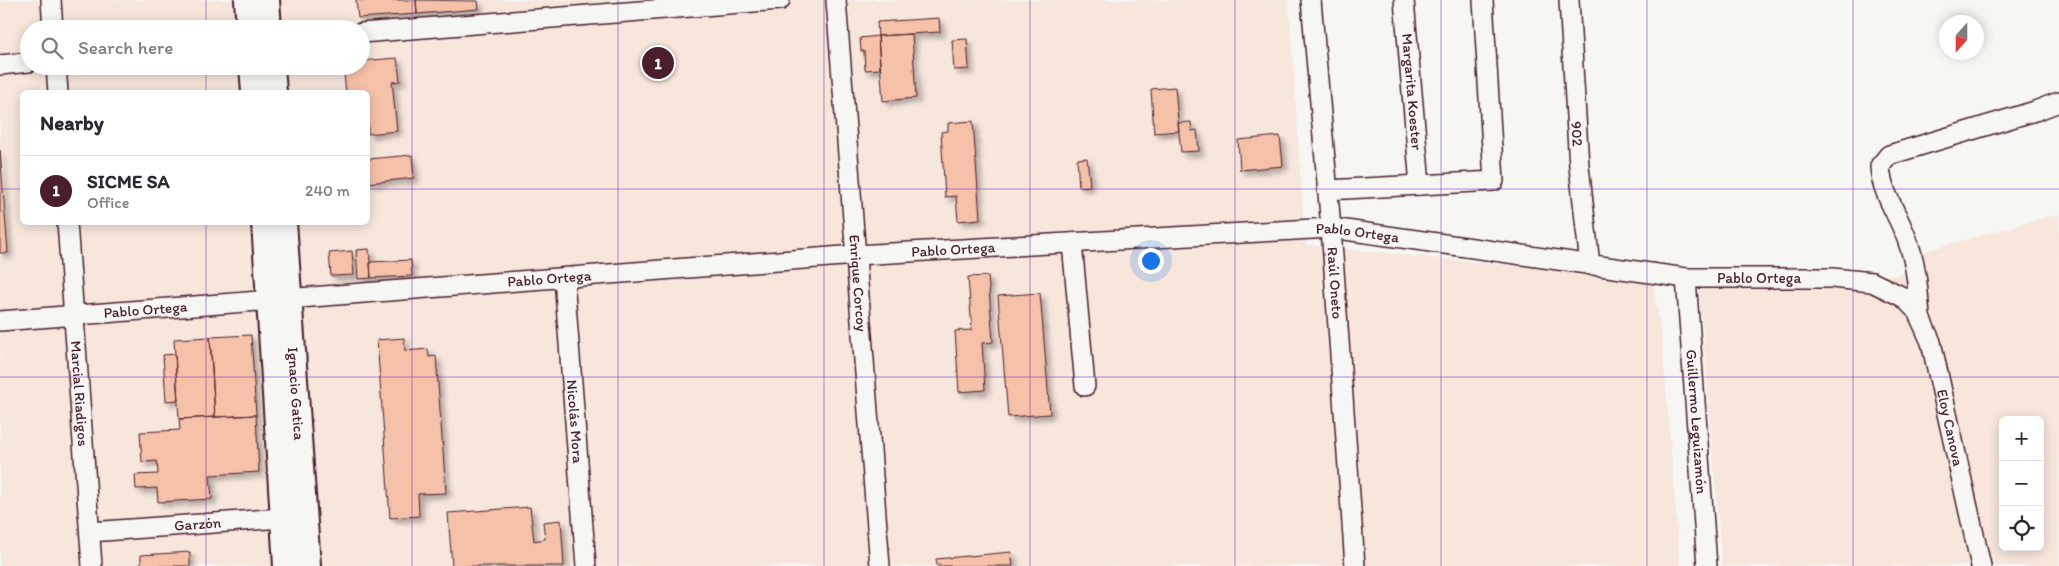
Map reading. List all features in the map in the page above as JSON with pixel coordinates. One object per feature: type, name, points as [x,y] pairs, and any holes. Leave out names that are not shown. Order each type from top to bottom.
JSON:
[{"type":"main road","points":[[247,0],[248,20]]},
{"type":"main road","points":[[267,0],[268,20]]},
{"type":"main road","points":[[253,75],[254,90]]},
{"type":"main road","points":[[273,75],[274,90]]},
{"type":"main road","name":"Ignacio Gatica","points":[[265,225],[279,299],[294,517],[308,566]]},
{"type":"main road","name":"Ignacio Gatica","points":[[279,299],[284,225]]},
{"type":"main road","name":"Ignacio Gatica","points":[[286,566],[294,517]]},
{"type":"street","points":[[51,0],[52,20]]},
{"type":"street","points":[[370,32],[780,0]]},
{"type":"street","name":"Enrique Corcoy","points":[[836,0],[880,566]]},
{"type":"street","name":"Raúl Oneto","points":[[1311,0],[1326,190],[1331,228],[1355,566]]},
{"type":"street","name":"Margarita Koester","points":[[1404,0],[1420,185]]},
{"type":"street","points":[[1326,190],[1494,181],[1483,0]]},
{"type":"street","name":"902","points":[[1569,0],[1579,166],[1590,266]]},
{"type":"street","points":[[0,65],[20,63]]},
{"type":"street","points":[[57,75],[58,90]]},
{"type":"street","points":[[1920,317],[1917,280],[1909,245],[1880,179],[1880,166],[1889,155],[2059,102]]},
{"type":"street","name":"Marcial Riadigos","points":[[67,225],[92,566]]},
{"type":"street","name":"Pablo Ortega","points":[[0,321],[856,255],[1331,228],[1590,266],[1686,278],[1832,278],[1872,282],[1902,297]]},
{"type":"street","points":[[1072,243],[1084,386]]},
{"type":"street","name":"Nicolás Mora","points":[[564,278],[586,566]]},
{"type":"street","name":"Guillermo Leguizamón","points":[[1686,278],[1707,566]]},
{"type":"street","name":"Eloy Canova","points":[[1902,297],[1917,311],[1931,342],[1981,566]]},
{"type":"street","name":"Garzón","points":[[90,532],[294,517]]},
{"type":"shaded area","points":[[0,0],[1289,0],[1305,245],[1652,280],[1662,340],[1680,566],[0,566]]},
{"type":"shaded area","points":[[2059,214],[2059,566],[1722,566],[1699,286],[1928,273],[1921,252]]},
{"type":"building","points":[[356,0],[416,0],[417,14],[358,18]]},
{"type":"building","points":[[416,0],[478,1],[479,9],[417,14]]},
{"type":"building","points":[[939,18],[940,32],[878,36],[877,22]]},
{"type":"building","points":[[912,34],[916,98],[883,101],[878,36]]},
{"type":"building","points":[[878,36],[880,69],[865,70],[864,51],[861,51],[860,38]]},
{"type":"building","points":[[967,39],[969,69],[954,70],[952,40]]},
{"type":"building","points":[[397,58],[400,81],[392,82],[397,131],[370,134],[370,90],[346,90],[344,75],[370,75],[370,60]]},
{"type":"building","points":[[1175,87],[1179,131],[1154,133],[1151,89]]},
{"type":"building","points":[[973,121],[980,219],[958,221],[956,196],[945,197],[941,132],[948,131],[948,123]]},
{"type":"building","points":[[1191,122],[1192,131],[1197,130],[1199,151],[1181,152],[1178,123]]},
{"type":"building","points":[[1280,136],[1283,166],[1240,170],[1238,140]]},
{"type":"building","points":[[0,150],[8,253],[0,253]]},
{"type":"building","points":[[412,155],[414,178],[370,183],[370,159]]},
{"type":"building","points":[[1087,158],[1090,186],[1079,187],[1077,159]]},
{"type":"building","points":[[369,249],[371,278],[358,279],[356,250]]},
{"type":"building","points":[[352,251],[354,275],[331,276],[329,253]]},
{"type":"building","points":[[411,260],[412,276],[371,278],[370,262]]},
{"type":"building","points":[[988,276],[993,342],[982,343],[985,390],[959,392],[955,331],[972,330],[968,277]]},
{"type":"building","points":[[1040,293],[1050,414],[1008,417],[998,296]]},
{"type":"building","points":[[251,335],[256,415],[215,417],[210,337]]},
{"type":"building","points":[[210,337],[215,417],[179,419],[174,339]]},
{"type":"building","points":[[404,338],[405,351],[428,349],[429,357],[436,356],[446,493],[418,494],[419,516],[390,518],[377,340]]},
{"type":"building","points":[[175,354],[178,400],[166,401],[163,355]]},
{"type":"building","points":[[256,415],[259,472],[210,475],[212,499],[158,502],[157,488],[136,489],[135,475],[158,474],[157,461],[142,462],[140,432],[180,430],[179,419]]},
{"type":"building","points":[[530,507],[534,541],[545,539],[543,522],[561,520],[564,566],[452,566],[448,513]]},
{"type":"building","points":[[190,552],[190,566],[141,566],[141,555]]},
{"type":"building","points":[[1011,552],[1013,566],[937,566],[936,559]]},
{"type":"place","name":"SICME SA","points":[[658,63]]}]
